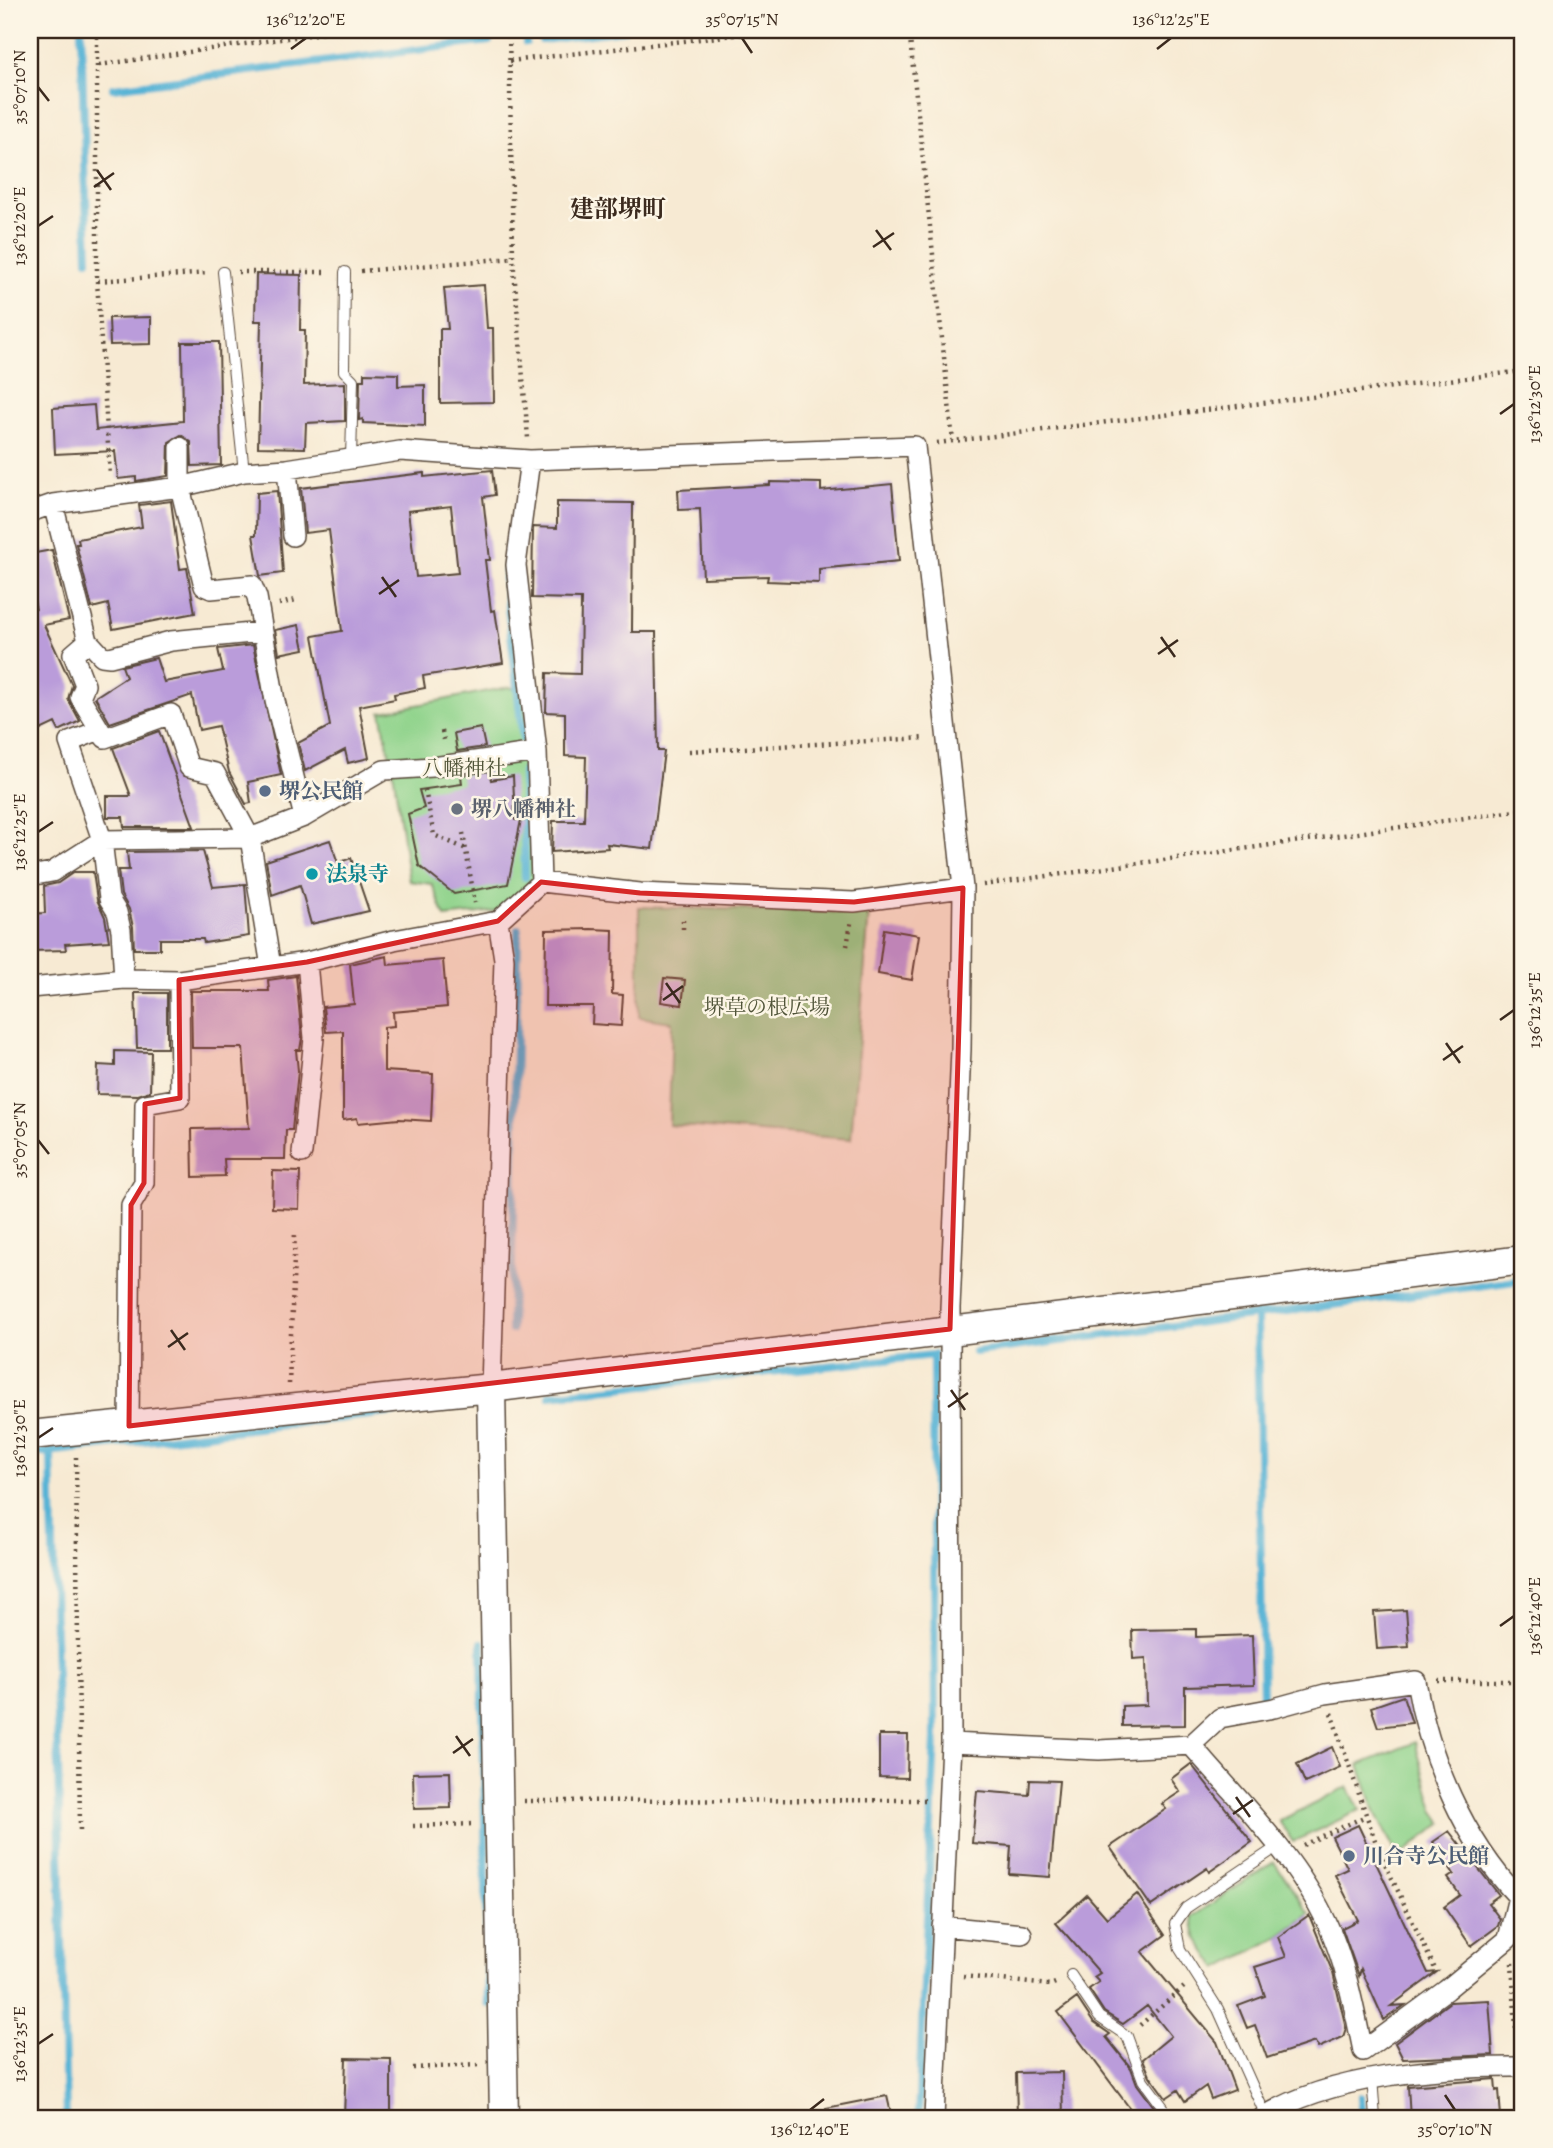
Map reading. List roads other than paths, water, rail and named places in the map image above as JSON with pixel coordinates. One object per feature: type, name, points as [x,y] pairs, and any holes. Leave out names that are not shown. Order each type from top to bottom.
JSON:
[{"type":"street","points":[[30,512],[53,504],[180,487],[244,472],[287,469],[400,451],[530,460],[915,446],[963,888],[950,1329],[951,1743],[934,2118]]},
{"type":"street","points":[[180,447],[180,487],[204,586],[211,589],[252,585],[304,817]]},
{"type":"street","points":[[530,460],[516,565],[537,752],[541,882]]},
{"type":"street","points":[[287,469],[293,536]]},
{"type":"street","points":[[53,504],[88,641],[102,656],[110,657],[171,641],[261,632]]},
{"type":"street","points":[[88,641],[73,654],[85,685],[80,697],[105,738],[171,714],[189,767],[215,773],[250,838],[271,967]]},
{"type":"street","points":[[100,730],[69,742],[102,840],[109,899],[117,912],[121,930],[124,979]]},
{"type":"street","points":[[30,876],[52,872],[102,840],[250,838],[304,817],[384,770],[420,768],[537,752]]},
{"type":"street","points":[[30,988],[124,979],[179,980],[306,962],[394,940],[489,923],[541,882],[640,893],[854,902],[963,888]]},
{"type":"street","points":[[489,923],[505,960],[491,1388],[504,2118]]},
{"type":"street","points":[[302,1153],[314,1038],[306,962]]},
{"type":"street","points":[[129,1426],[131,1205],[144,1183],[145,1104],[180,1098],[179,980]]},
{"type":"street","points":[[30,1434],[491,1388],[1523,1260]]},
{"type":"street","points":[[951,1743],[1099,1750],[1191,1745],[1220,1718],[1275,1708],[1325,1694],[1416,1681],[1419,1701],[1452,1801],[1493,1871],[1521,1897],[1508,1939],[1446,1990],[1363,2051]]},
{"type":"street","points":[[1191,1745],[1280,1850],[1326,1921],[1350,1984],[1363,2051],[1372,2077]]},
{"type":"street","points":[[943,1926],[1022,1934]]},
{"type":"street","points":[[1264,2117],[1277,2106],[1372,2077],[1521,2067]]},
{"type":"lane","points":[[223,272],[244,472]]},
{"type":"lane","points":[[345,272],[344,371],[354,380],[351,459]]},
{"type":"lane","points":[[1264,2117],[1218,2009],[1195,1978],[1180,1950],[1175,1924],[1186,1908],[1280,1850]]},
{"type":"lane","points":[[1071,1975],[1099,2017],[1127,2036],[1143,2080],[1163,2107],[1164,2118]]},
{"type":"lane","points":[[1372,2077],[1375,2118]]},
{"type":"waterway","points":[[81,30],[88,260]]},
{"type":"waterway","points":[[526,30],[526,42]]},
{"type":"waterway","points":[[542,40],[624,30]]},
{"type":"waterway","points":[[113,88],[489,41]]},
{"type":"waterway","points":[[508,558],[505,580],[523,739]]},
{"type":"waterway","points":[[523,772],[525,877]]},
{"type":"waterway","points":[[511,1330],[518,929]]},
{"type":"waterway","points":[[975,1352],[1523,1280]]},
{"type":"waterway","points":[[1257,1314],[1263,1702]]},
{"type":"waterway","points":[[550,1395],[933,1355],[935,1739],[918,2118]]},
{"type":"waterway","points":[[30,1454],[448,1406]]},
{"type":"waterway","points":[[51,1453],[66,2118]]},
{"type":"waterway","points":[[482,1643],[488,2004]]},
{"type":"waterway","points":[[1361,2097],[1363,2118]]},
{"type":"place","name":"堺公民館","points":[[265,791]]},
{"type":"place","name":"堺八幡神社","points":[[457,809]]},
{"type":"place","name":"法泉寺","points":[[312,874]]},
{"type":"place","name":"川合寺公民館","points":[[1349,1856]]},
{"type":"district","name":"建部堺町","points":[[618,209]]},
{"type":"park label","name":"八幡神社","points":[[464,768]]},
{"type":"park label","name":"堺草の根広場","points":[[767,1007]]}]
